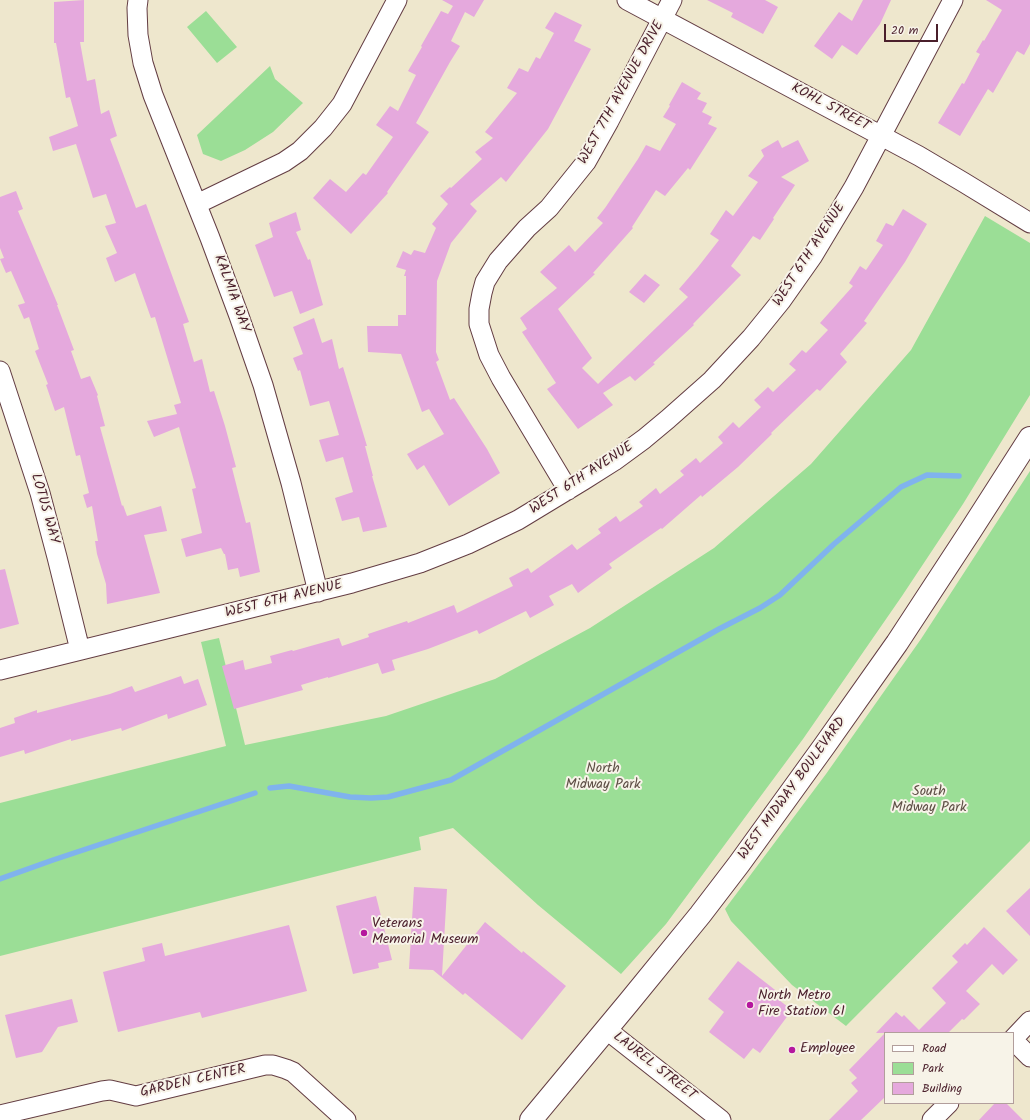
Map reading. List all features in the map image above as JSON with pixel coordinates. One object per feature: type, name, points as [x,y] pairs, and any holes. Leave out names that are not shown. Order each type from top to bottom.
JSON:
[{"type":"main road","name":"WEST MIDWAY BOULEVARD","points":[[531,1120],[607,1030],[734,871],[825,745],[896,643],[1030,438]]},
{"type":"street","name":"KALMIA WAY","points":[[138,0],[138,35],[143,62],[153,95],[197,204],[239,316],[262,385],[291,483],[318,592]]},
{"type":"street","points":[[197,204],[284,162],[300,151],[323,128],[342,104],[397,0]]},
{"type":"street","name":"KOHL STREET","points":[[627,0],[881,135],[963,182],[1030,223]]},
{"type":"street","name":"WEST 7TH AVENUE DRIVE","points":[[568,490],[501,378],[489,355],[479,324],[479,309],[482,292],[485,282],[498,261],[527,228],[549,208],[586,162],[672,0]]},
{"type":"street","name":"WEST 6TH AVENUE","points":[[0,670],[318,592],[420,563],[468,544],[518,520],[568,490],[644,439],[712,380],[751,338],[781,301],[812,257],[854,188],[953,0]]},
{"type":"street","name":"LOTUS WAY","points":[[0,371],[40,493],[80,650]]},
{"type":"street","points":[[1014,1038],[1030,1021]]},
{"type":"street","name":"LAUREL STREET","points":[[607,1030],[721,1120]]},
{"type":"street","points":[[1014,1040],[1030,1056]]},
{"type":"street","name":"GARDEN CENTER","points":[[0,1115],[102,1091],[110,1090],[136,1096],[265,1065],[273,1065],[292,1072],[346,1120]]},
{"type":"street","points":[[932,1120],[948,1104]]},
{"type":"green space","points":[[206,11],[237,47],[217,63],[187,27]]},
{"type":"green space","points":[[270,66],[275,79],[303,103],[273,132],[245,150],[221,161],[203,154],[197,135]]},
{"type":"green space","name":"North Midway Park","points":[[985,216],[1030,243],[1030,395],[963,504],[902,596],[803,739],[666,924],[621,974],[538,905],[453,828],[419,837],[421,850],[0,956],[0,803],[226,746],[201,642],[219,638],[245,745],[386,716],[495,679],[590,628],[714,548],[811,464],[911,350]]},
{"type":"green space","name":"South Midway Park","points":[[1030,471],[1030,841],[846,1026],[792,985],[731,921],[725,909],[826,774],[921,639]]},
{"type":"building","points":[[84,0],[84,42],[80,42],[87,81],[95,79],[101,114],[109,110],[117,136],[110,139],[136,208],[146,204],[189,322],[183,324],[194,362],[202,359],[210,392],[214,391],[236,467],[232,468],[246,523],[250,522],[260,572],[240,577],[238,568],[228,570],[225,554],[221,548],[186,557],[181,539],[202,533],[192,489],[196,488],[179,427],[154,437],[147,421],[177,414],[174,405],[181,403],[155,317],[151,318],[135,273],[115,282],[106,258],[117,253],[105,226],[116,223],[106,194],[93,198],[76,144],[53,151],[49,137],[78,126],[70,97],[66,98],[56,43],[54,43],[54,2]]},
{"type":"building","points":[[442,0],[484,0],[474,17],[465,12],[451,41],[460,46],[416,123],[429,132],[387,192],[388,193],[351,234],[313,198],[330,179],[346,192],[363,173],[366,175],[393,137],[376,125],[390,106],[398,111],[416,75],[408,71],[422,47],[421,46],[441,11],[448,14],[453,6]]},
{"type":"building","points":[[707,0],[765,0],[778,7],[763,34],[731,17],[733,13]]},
{"type":"building","points":[[863,0],[891,0],[880,24],[857,55],[842,45],[832,59],[814,46],[839,12],[852,21]]},
{"type":"building","points":[[986,0],[1030,0],[1030,44],[1024,55],[1017,51],[993,93],[988,89],[960,136],[938,123],[962,83],[964,84],[980,54],[976,52],[1002,10]]},
{"type":"building","points":[[555,12],[582,25],[574,41],[591,49],[548,129],[506,182],[501,177],[470,204],[477,211],[451,243],[437,281],[436,352],[439,360],[436,362],[450,400],[454,398],[487,449],[500,473],[449,506],[424,465],[417,470],[407,454],[444,434],[429,409],[422,412],[401,354],[368,352],[367,326],[398,326],[398,315],[406,315],[406,276],[404,276],[406,270],[396,267],[403,251],[411,255],[414,250],[425,253],[436,228],[432,224],[448,204],[440,196],[450,187],[451,188],[482,159],[475,152],[493,138],[485,132],[517,93],[507,88],[519,68],[528,72],[536,57],[540,59],[554,33],[545,28]]},
{"type":"building","points":[[682,82],[701,93],[697,99],[707,103],[702,112],[712,117],[708,124],[717,128],[690,170],[688,168],[665,196],[656,190],[632,227],[633,228],[593,273],[595,274],[558,309],[592,358],[582,368],[598,384],[688,297],[679,289],[719,240],[710,234],[726,210],[733,216],[758,182],[748,176],[764,156],[761,150],[778,140],[782,148],[798,140],[809,161],[781,177],[795,185],[760,240],[753,236],[731,266],[741,275],[693,324],[694,325],[653,363],[655,364],[635,381],[630,376],[603,393],[613,405],[578,429],[547,389],[556,383],[522,332],[527,329],[520,318],[557,288],[540,272],[569,245],[575,252],[603,223],[597,218],[646,145],[660,151],[676,124],[663,117]]},
{"type":"building","points":[[16,191],[23,209],[18,211],[58,305],[74,350],[71,351],[81,379],[90,376],[98,395],[105,426],[100,427],[122,506],[123,505],[127,516],[161,506],[167,531],[144,535],[160,593],[107,604],[106,584],[97,554],[95,541],[98,541],[92,506],[87,508],[83,495],[89,493],[80,455],[76,456],[64,407],[55,411],[46,385],[48,384],[35,351],[39,349],[29,317],[24,319],[18,305],[25,303],[11,271],[6,273],[0,259],[4,258],[0,248],[0,197]]},
{"type":"building","points":[[903,209],[927,224],[905,262],[864,321],[867,323],[840,354],[847,362],[820,391],[817,389],[738,467],[702,497],[701,495],[662,529],[661,528],[609,564],[612,568],[578,593],[572,584],[549,596],[554,605],[530,618],[526,611],[479,634],[477,630],[428,649],[392,660],[395,670],[382,674],[378,663],[301,685],[303,690],[234,709],[222,666],[243,660],[245,670],[272,663],[270,656],[339,638],[342,646],[369,637],[368,634],[407,621],[408,623],[454,605],[457,613],[513,586],[509,578],[528,568],[531,573],[572,544],[577,550],[601,533],[598,529],[616,516],[620,522],[643,506],[639,502],[656,488],[660,494],[684,475],[680,471],[696,458],[700,463],[723,443],[718,437],[733,422],[739,428],[761,407],[754,400],[768,387],[773,392],[796,370],[789,364],[802,350],[806,353],[828,330],[820,323],[853,286],[849,283],[860,266],[866,270],[883,245],[876,241],[886,223],[893,226]]},
{"type":"building","points":[[296,212],[301,230],[296,232],[308,260],[310,259],[323,305],[300,314],[292,291],[274,297],[255,245],[273,237],[269,223]]},
{"type":"building","points":[[645,274],[660,285],[644,303],[629,292]]},
{"type":"building","points":[[314,318],[322,343],[332,339],[339,369],[343,367],[367,446],[365,446],[372,476],[387,527],[363,532],[359,517],[342,521],[335,498],[353,492],[343,457],[326,462],[319,440],[339,435],[329,401],[310,406],[300,370],[298,371],[293,358],[303,354],[293,327]]},
{"type":"building","points":[[5,569],[19,624],[0,629],[0,570]]},
{"type":"building","points":[[181,676],[184,684],[198,679],[207,705],[168,719],[167,714],[122,731],[121,728],[71,741],[71,739],[25,754],[24,750],[0,757],[0,728],[15,723],[14,718],[37,710],[37,713],[110,694],[132,686],[135,692]]},
{"type":"building","points":[[414,887],[447,889],[442,976],[485,922],[522,953],[523,951],[566,986],[522,1040],[465,993],[463,995],[433,970],[409,969]]},
{"type":"building","points":[[1030,888],[1030,936],[1006,911]]},
{"type":"building","name":"Veterans Memorial Museum","points":[[376,896],[392,960],[378,963],[379,968],[353,974],[336,906]]},
{"type":"building","points":[[289,925],[307,991],[202,1018],[200,1012],[118,1032],[103,972],[145,961],[142,948],[162,943],[165,956]]},
{"type":"building","points":[[984,927],[1018,960],[1003,975],[992,964],[966,991],[980,1004],[949,1032],[876,1033],[896,1012],[902,1017],[904,1015],[919,1030],[946,1003],[932,988],[958,962],[952,956],[965,943],[967,945]]},
{"type":"building","name":"North Metro Fire Station 61","points":[[738,961],[779,993],[775,997],[792,1010],[760,1053],[753,1048],[744,1059],[709,1032],[724,1012],[708,999]]},
{"type":"building","points":[[72,999],[78,1022],[58,1027],[42,1052],[16,1058],[5,1015]]},
{"type":"building","points":[[884,1034],[884,1098],[861,1120],[829,1120],[858,1091],[851,1083],[857,1078],[849,1070]]},
{"type":"building","points":[[994,1104],[1007,1104],[1023,1120],[979,1120]]},
{"type":"waterway","points":[[270,788],[289,786],[350,797],[371,798],[388,797],[451,780],[719,629],[760,608],[780,595],[834,544],[901,487],[927,475],[959,476]]},
{"type":"waterway","points":[[0,879],[255,793]]},
{"type":"place","name":"Veterans Memorial Museum","points":[[364,933]]},
{"type":"place","name":"North Metro Fire Station 61","points":[[750,1005]]},
{"type":"place","name":"Employee","points":[[792,1050]]}]
